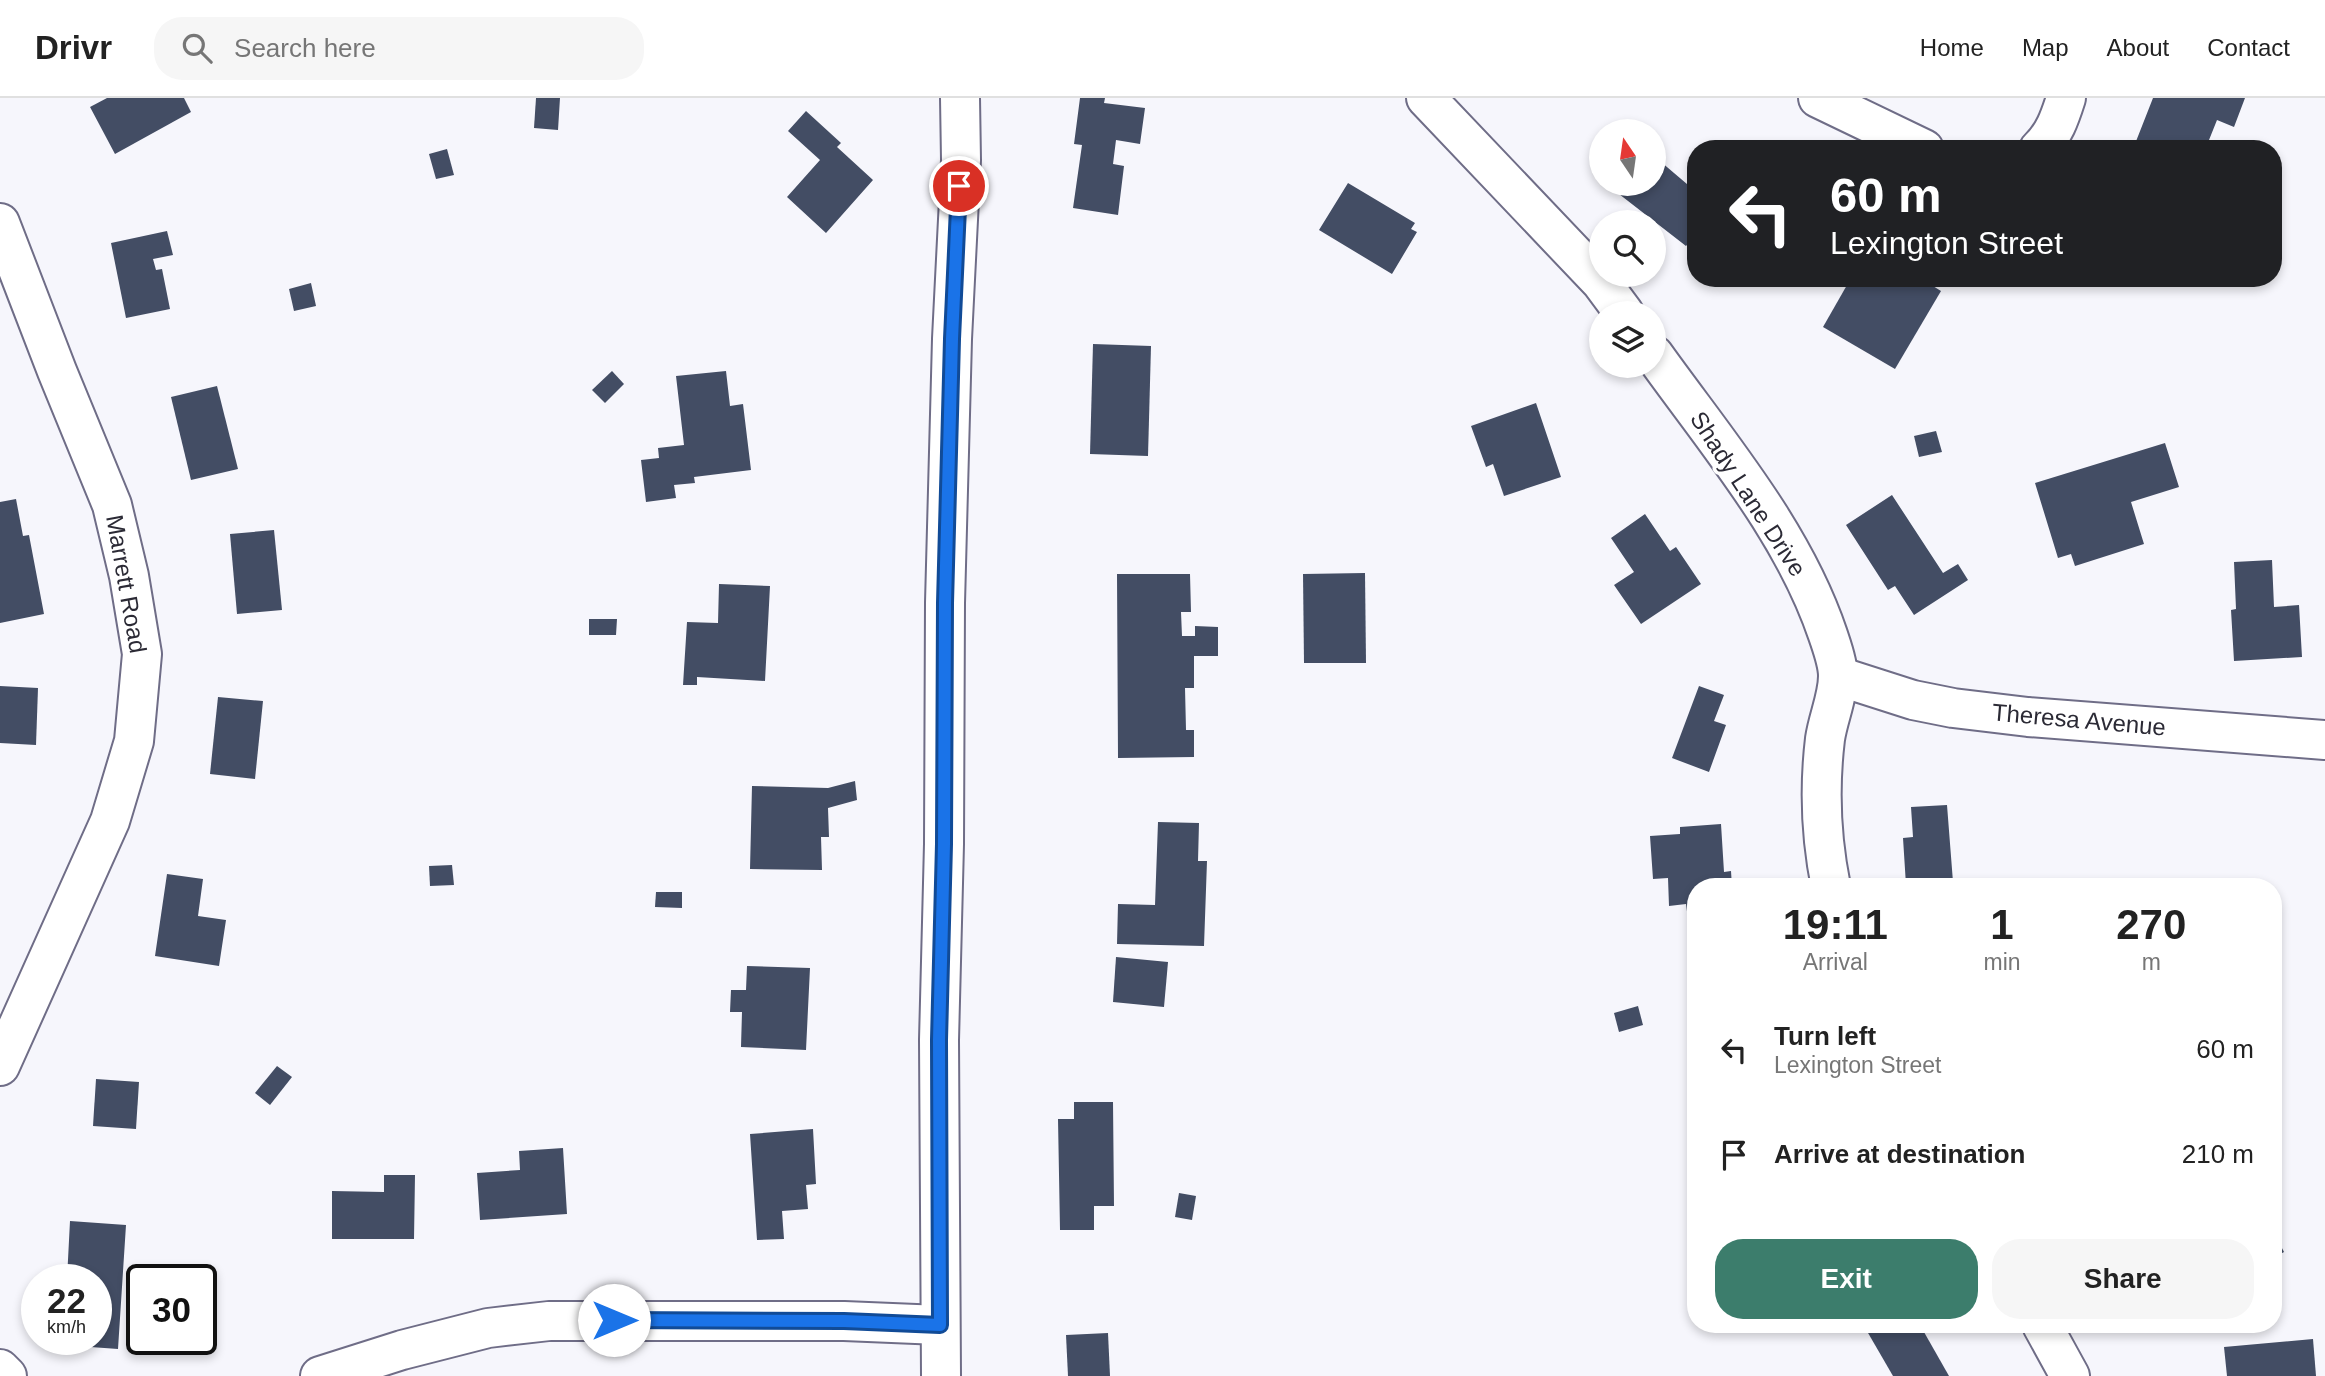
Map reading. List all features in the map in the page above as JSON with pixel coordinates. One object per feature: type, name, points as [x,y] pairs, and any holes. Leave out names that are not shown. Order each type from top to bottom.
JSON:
[{"type":"street","points":[[941,1376],[939,1040],[944,832],[945,603],[952,339],[961,160],[960,98]]},
{"type":"street","points":[[1426,98],[1601,282],[1615,301]]},
{"type":"street","points":[[1818,98],[1905,140]]},
{"type":"street","points":[[2048,140],[2057,125],[2066,98]]},
{"type":"street","name":"Marrett Road","points":[[0,223],[112,505],[129,576],[142,654],[134,741],[110,821],[0,1066]]},
{"type":"street","name":"Shady Lane Drive","points":[[1666,372],[1748,486],[1794,557],[1818,606],[1832,648],[1838,676],[1826,737],[1820,795],[1829,878]]},
{"type":"street","name":"Theresa Avenue","points":[[1838,676],[1913,700],[1953,708],[2028,717],[2325,740]]},
{"type":"street","points":[[320,1376],[402,1350],[488,1328],[549,1321],[844,1321],[940,1325]]},
{"type":"street","points":[[2046,1333],[2070,1376]]},
{"type":"street","points":[[0,1368],[7,1376]]},
{"type":"building","points":[[107,98],[184,98],[191,112],[115,154],[90,107]]},
{"type":"building","points":[[536,98],[560,98],[558,130],[534,128]]},
{"type":"building","points":[[1080,98],[1105,98],[1104,103],[1145,108],[1140,144],[1116,140],[1113,164],[1124,166],[1118,215],[1073,208],[1082,145],[1074,144]]},
{"type":"building","points":[[2153,98],[2245,98],[2234,127],[2217,120],[2209,140],[2137,140]]},
{"type":"building","points":[[806,111],[841,143],[837,147],[873,180],[826,233],[787,197],[820,160],[788,131]]},
{"type":"building","points":[[447,149],[454,175],[436,179],[429,154]]},
{"type":"building","points":[[1666,166],[1687,184],[1687,245],[1666,230],[1666,210],[1640,210],[1622,196],[1666,196]]},
{"type":"building","points":[[1348,183],[1415,223],[1411,229],[1417,232],[1392,274],[1319,230]]},
{"type":"building","points":[[167,231],[173,255],[153,259],[156,270],[162,269],[170,309],[126,318],[111,243]]},
{"type":"building","points":[[311,283],[316,306],[294,311],[289,289]]},
{"type":"building","points":[[1846,287],[1935,287],[1941,291],[1895,369],[1823,327]]},
{"type":"building","points":[[1093,344],[1151,346],[1148,456],[1090,454]]},
{"type":"building","points":[[612,371],[624,384],[605,403],[592,390]]},
{"type":"building","points":[[726,371],[730,406],[743,404],[751,470],[694,477],[695,483],[674,485],[676,498],[646,502],[641,460],[659,458],[658,448],[684,445],[676,376]]},
{"type":"building","points":[[217,386],[238,469],[191,480],[171,397]]},
{"type":"building","points":[[1536,403],[1561,477],[1504,496],[1493,464],[1486,467],[1471,426]]},
{"type":"building","points":[[1936,431],[1942,452],[1919,457],[1914,436]]},
{"type":"building","points":[[2165,443],[2179,487],[2131,502],[2144,544],[2075,566],[2071,554],[2058,558],[2035,483]]},
{"type":"building","points":[[1892,495],[1943,573],[1958,564],[1968,580],[1914,615],[1895,586],[1888,590],[1846,525]]},
{"type":"building","points":[[16,499],[23,536],[29,535],[44,614],[0,623],[0,502]]},
{"type":"building","points":[[1645,514],[1670,551],[1676,547],[1701,584],[1641,624],[1614,585],[1634,572],[1611,538]]},
{"type":"building","points":[[274,530],[282,610],[237,614],[230,534]]},
{"type":"building","points":[[2272,560],[2274,607],[2299,605],[2302,657],[2234,661],[2231,610],[2236,609],[2234,562]]},
{"type":"building","points":[[1365,573],[1366,663],[1304,663],[1303,574]]},
{"type":"building","points":[[1117,574],[1190,574],[1191,612],[1181,612],[1182,636],[1195,636],[1195,626],[1218,627],[1218,656],[1194,656],[1194,688],[1185,688],[1186,730],[1194,730],[1194,757],[1118,758]]},
{"type":"building","points":[[719,584],[770,586],[765,681],[697,677],[697,685],[683,685],[687,622],[718,623]]},
{"type":"building","points":[[589,619],[617,619],[616,635],[589,635]]},
{"type":"building","points":[[0,686],[38,688],[36,745],[0,743]]},
{"type":"building","points":[[1699,686],[1724,695],[1714,721],[1726,725],[1709,772],[1672,758]]},
{"type":"building","points":[[218,697],[263,701],[255,779],[210,774]]},
{"type":"building","points":[[855,781],[857,800],[828,808],[829,837],[821,837],[822,870],[750,869],[752,786],[828,788]]},
{"type":"building","points":[[1947,805],[1953,878],[1906,878],[1903,838],[1913,837],[1911,807]]},
{"type":"building","points":[[1158,822],[1199,823],[1198,861],[1207,861],[1204,946],[1117,944],[1118,904],[1155,905]]},
{"type":"building","points":[[1721,824],[1724,872],[1731,871],[1731,878],[1687,878],[1687,912],[1686,904],[1669,906],[1668,878],[1653,879],[1650,836],[1680,834],[1680,827]]},
{"type":"building","points":[[452,865],[454,885],[430,886],[429,866]]},
{"type":"building","points":[[167,874],[203,879],[198,916],[226,920],[219,966],[155,956]]},
{"type":"building","points":[[656,892],[682,892],[682,908],[655,907]]},
{"type":"building","points":[[1116,957],[1168,962],[1164,1007],[1113,1002]]},
{"type":"building","points":[[747,966],[810,968],[806,1050],[741,1047],[742,1012],[730,1012],[731,990],[746,990]]},
{"type":"building","points":[[1638,1006],[1643,1025],[1619,1032],[1614,1013]]},
{"type":"building","points":[[277,1066],[292,1077],[270,1105],[255,1093]]},
{"type":"building","points":[[96,1079],[139,1082],[136,1129],[93,1126]]},
{"type":"building","points":[[1074,1102],[1113,1102],[1114,1206],[1094,1206],[1094,1230],[1060,1230],[1058,1119],[1074,1119]]},
{"type":"building","points":[[813,1129],[816,1184],[806,1185],[808,1209],[782,1211],[784,1239],[757,1240],[750,1134]]},
{"type":"building","points":[[563,1148],[567,1214],[480,1220],[477,1173],[520,1170],[519,1151]]},
{"type":"building","points":[[384,1175],[415,1175],[414,1239],[332,1239],[332,1191],[384,1192]]},
{"type":"building","points":[[1179,1193],[1196,1196],[1192,1220],[1175,1217]]},
{"type":"building","points":[[70,1221],[126,1225],[118,1349],[112,1349],[112,1264],[68,1264]]},
{"type":"building","points":[[1108,1333],[1110,1376],[1068,1376],[1066,1335]]},
{"type":"building","points":[[1868,1333],[1925,1333],[1949,1376],[1893,1376]]},
{"type":"building","points":[[2313,1339],[2316,1376],[2227,1376],[2224,1347]]},
{"type":"route","points":[[614,1320],[844,1321],[940,1325],[939,1040],[944,844],[945,603],[959,186]]}]
